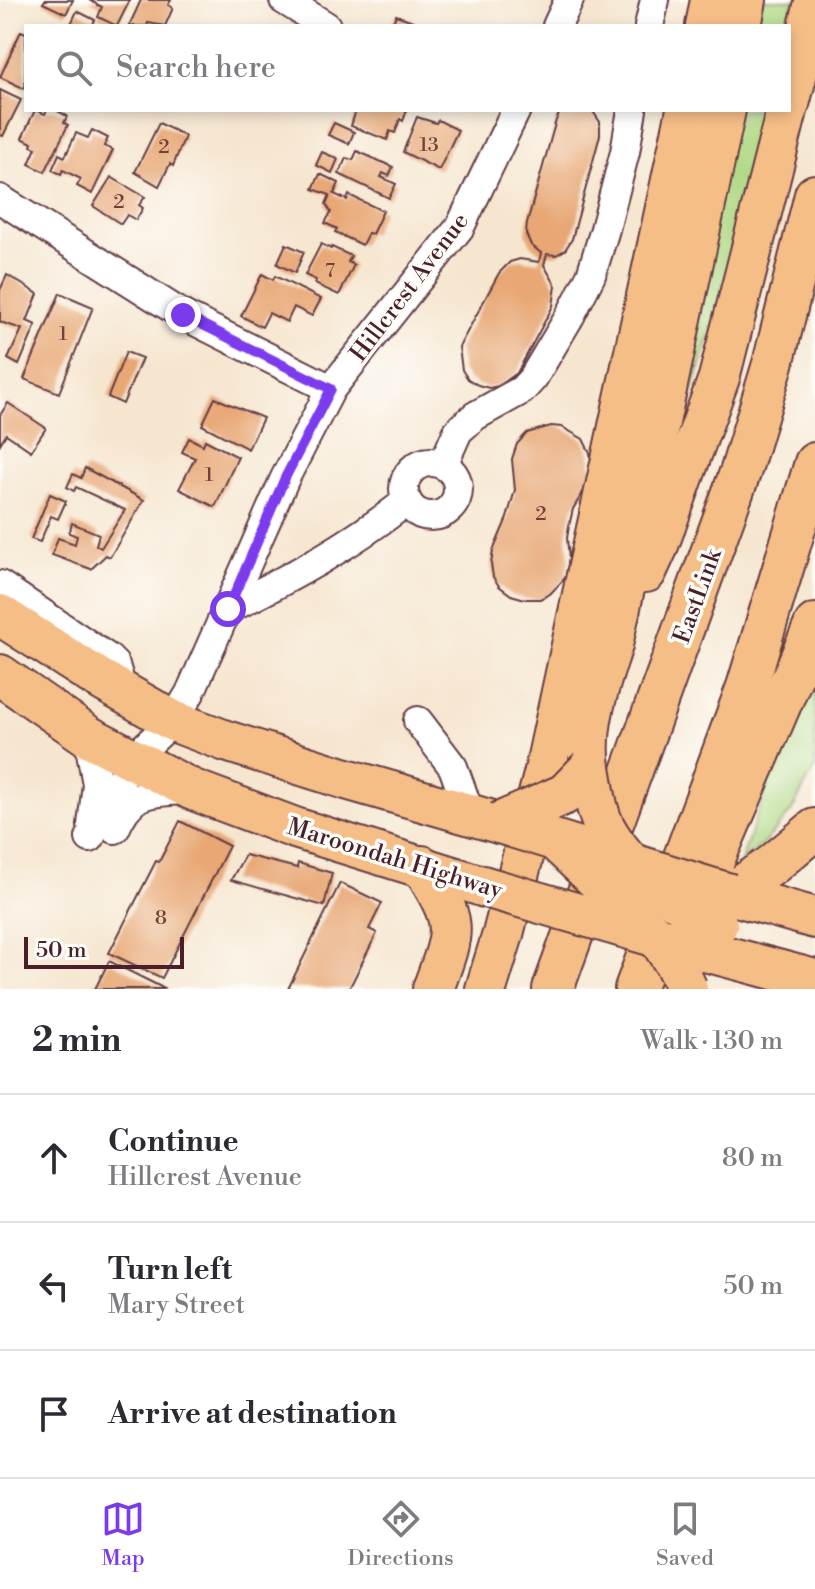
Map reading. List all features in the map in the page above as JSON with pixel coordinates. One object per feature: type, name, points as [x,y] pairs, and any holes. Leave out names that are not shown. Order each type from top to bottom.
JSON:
[{"type":"highway","points":[[706,24],[711,0]]},
{"type":"highway","points":[[741,24],[746,0]]},
{"type":"highway","points":[[791,96],[815,3]]},
{"type":"highway","points":[[486,989],[545,771],[687,112]]},
{"type":"highway","points":[[630,863],[603,826],[590,768],[588,730],[612,645],[725,112]]},
{"type":"highway","points":[[612,645],[657,548],[719,378],[786,112]]},
{"type":"highway","name":"EastLink","points":[[553,989],[741,470],[773,364],[815,195]]},
{"type":"highway","points":[[635,989],[747,687],[815,463]]},
{"type":"highway","name":"Maroondah Highway","points":[[0,615],[173,721],[343,778],[630,863],[711,920],[750,964],[815,980]]},
{"type":"highway","points":[[661,989],[714,854],[815,624]]},
{"type":"highway","name":"Maroondah Highway","points":[[0,675],[88,736],[191,789],[295,828],[482,886],[597,920],[648,930],[711,920],[815,918]]},
{"type":"highway","points":[[484,818],[565,794],[590,768]]},
{"type":"highway","points":[[711,920],[815,829]]},
{"type":"highway","points":[[554,840],[648,930],[674,962],[687,989]]},
{"type":"highway","points":[[422,866],[445,906],[451,929],[433,989]]},
{"type":"street","points":[[284,0],[323,24]]},
{"type":"street","points":[[558,24],[569,0]]},
{"type":"street","points":[[649,24],[655,0]]},
{"type":"street","points":[[443,465],[458,431],[475,416],[522,390],[533,378],[570,316],[591,275],[605,229],[632,112]]},
{"type":"street","name":"Hillcrest Avenue","points":[[98,843],[131,760],[173,721],[190,693],[285,478],[331,389],[460,227],[507,113]]},
{"type":"street","points":[[0,199],[183,315],[331,389]]},
{"type":"street","points":[[427,462],[451,470],[458,486],[458,495],[448,511],[430,516],[421,514],[407,501],[404,485],[412,470],[427,462]]},
{"type":"street","points":[[228,609],[279,585],[343,548],[407,501]]},
{"type":"street","points":[[0,585],[108,658],[115,665],[123,693]]},
{"type":"street","points":[[418,721],[453,767],[484,818]]},
{"type":"street","points":[[88,736],[97,784],[98,843]]},
{"type":"street","points":[[98,843],[134,799],[141,795],[191,789]]},
{"type":"green space","points":[[756,0],[801,0],[790,24],[751,24]]},
{"type":"green space","points":[[734,112],[771,112],[713,326],[671,458]]},
{"type":"green space","points":[[815,662],[815,767],[791,812],[763,844],[741,861],[793,712]]},
{"type":"building","points":[[45,0],[73,0],[66,14],[43,3]]},
{"type":"building","points":[[89,0],[130,0],[118,24],[98,17],[102,7]]},
{"type":"building","points":[[141,0],[171,0],[168,5],[173,8],[166,24],[130,24]]},
{"type":"building","points":[[77,11],[95,20],[93,24],[71,24]]},
{"type":"building","points":[[396,15],[413,21],[411,24],[392,24]]},
{"type":"building","points":[[21,31],[24,32],[24,89],[0,77]]},
{"type":"building","points":[[0,90],[21,100],[3,136],[0,135]]},
{"type":"building","points":[[34,112],[60,112],[67,116],[64,123],[68,125],[45,172],[29,164],[36,148],[22,138]]},
{"type":"building","points":[[355,112],[406,112],[395,133],[390,131],[387,140],[351,126]]},
{"type":"building","points":[[560,112],[593,112],[600,122],[600,135],[572,239],[565,250],[556,255],[547,254],[544,265],[556,286],[553,306],[517,373],[499,386],[489,388],[468,379],[462,370],[459,347],[499,273],[510,262],[520,259],[539,262],[541,253],[531,245],[526,234],[527,223]]},
{"type":"building","points":[[417,117],[436,123],[438,120],[458,130],[439,170],[403,152]]},
{"type":"building","points":[[159,123],[185,136],[173,166],[170,164],[159,186],[135,172]]},
{"type":"building","points":[[334,123],[354,132],[349,144],[328,135]]},
{"type":"building","points":[[92,130],[108,138],[104,146],[113,150],[92,194],[77,186],[81,179],[63,170],[61,174],[52,170],[59,154],[65,157],[76,133],[88,138]]},
{"type":"building","points":[[357,151],[393,167],[389,176],[383,173],[381,177],[396,184],[389,198],[339,174],[346,158],[353,160]]},
{"type":"building","points":[[322,152],[338,159],[332,173],[316,165]]},
{"type":"building","points":[[320,174],[339,183],[334,194],[347,200],[349,195],[383,211],[372,234],[368,233],[362,245],[335,232],[337,229],[325,223],[331,212],[326,204],[330,195],[313,189]]},
{"type":"building","points":[[111,177],[145,197],[139,205],[143,208],[136,220],[127,215],[121,224],[93,206]]},
{"type":"building","points":[[286,244],[304,252],[295,273],[277,264]]},
{"type":"building","points":[[321,244],[351,256],[348,262],[354,265],[339,295],[315,284],[316,280],[305,275]]},
{"type":"building","points":[[262,274],[273,280],[275,276],[321,299],[312,316],[294,307],[287,322],[269,313],[262,327],[241,316]]},
{"type":"building","points":[[7,275],[38,294],[27,321],[36,325],[19,365],[8,359],[22,329],[0,322],[0,290]]},
{"type":"building","points":[[60,293],[93,307],[59,393],[24,379]]},
{"type":"building","points":[[126,352],[142,358],[123,404],[108,397]]},
{"type":"building","points":[[215,398],[263,418],[248,449],[202,425]]},
{"type":"building","points":[[8,403],[46,428],[31,451],[6,434],[0,444],[0,415]]},
{"type":"building","points":[[551,426],[562,427],[583,439],[590,453],[592,469],[588,484],[573,509],[567,538],[569,558],[566,577],[550,594],[540,599],[525,599],[511,595],[499,586],[493,577],[491,564],[515,490],[512,459],[517,444],[527,433]]},
{"type":"building","points":[[189,438],[203,445],[205,440],[238,457],[215,507],[179,489],[195,458],[182,452]]},
{"type":"building","points":[[85,468],[144,500],[110,557],[106,555],[91,569],[52,555],[58,538],[75,544],[77,536],[69,533],[72,523],[99,534],[96,545],[101,548],[125,510],[76,487],[74,491],[67,487],[73,474],[81,478]]},
{"type":"building","points":[[50,494],[66,501],[58,519],[51,516],[40,542],[31,539]]},
{"type":"building","points":[[180,821],[229,846],[162,978],[109,953]]},
{"type":"building","points":[[245,855],[297,868],[298,863],[332,873],[324,906],[231,880]]},
{"type":"building","points":[[340,883],[382,903],[369,929],[377,933],[349,989],[288,989]]},
{"type":"building","points":[[109,961],[165,989],[95,989]]},
{"type":"route","points":[[183,315],[331,389],[285,478],[228,609]]}]
